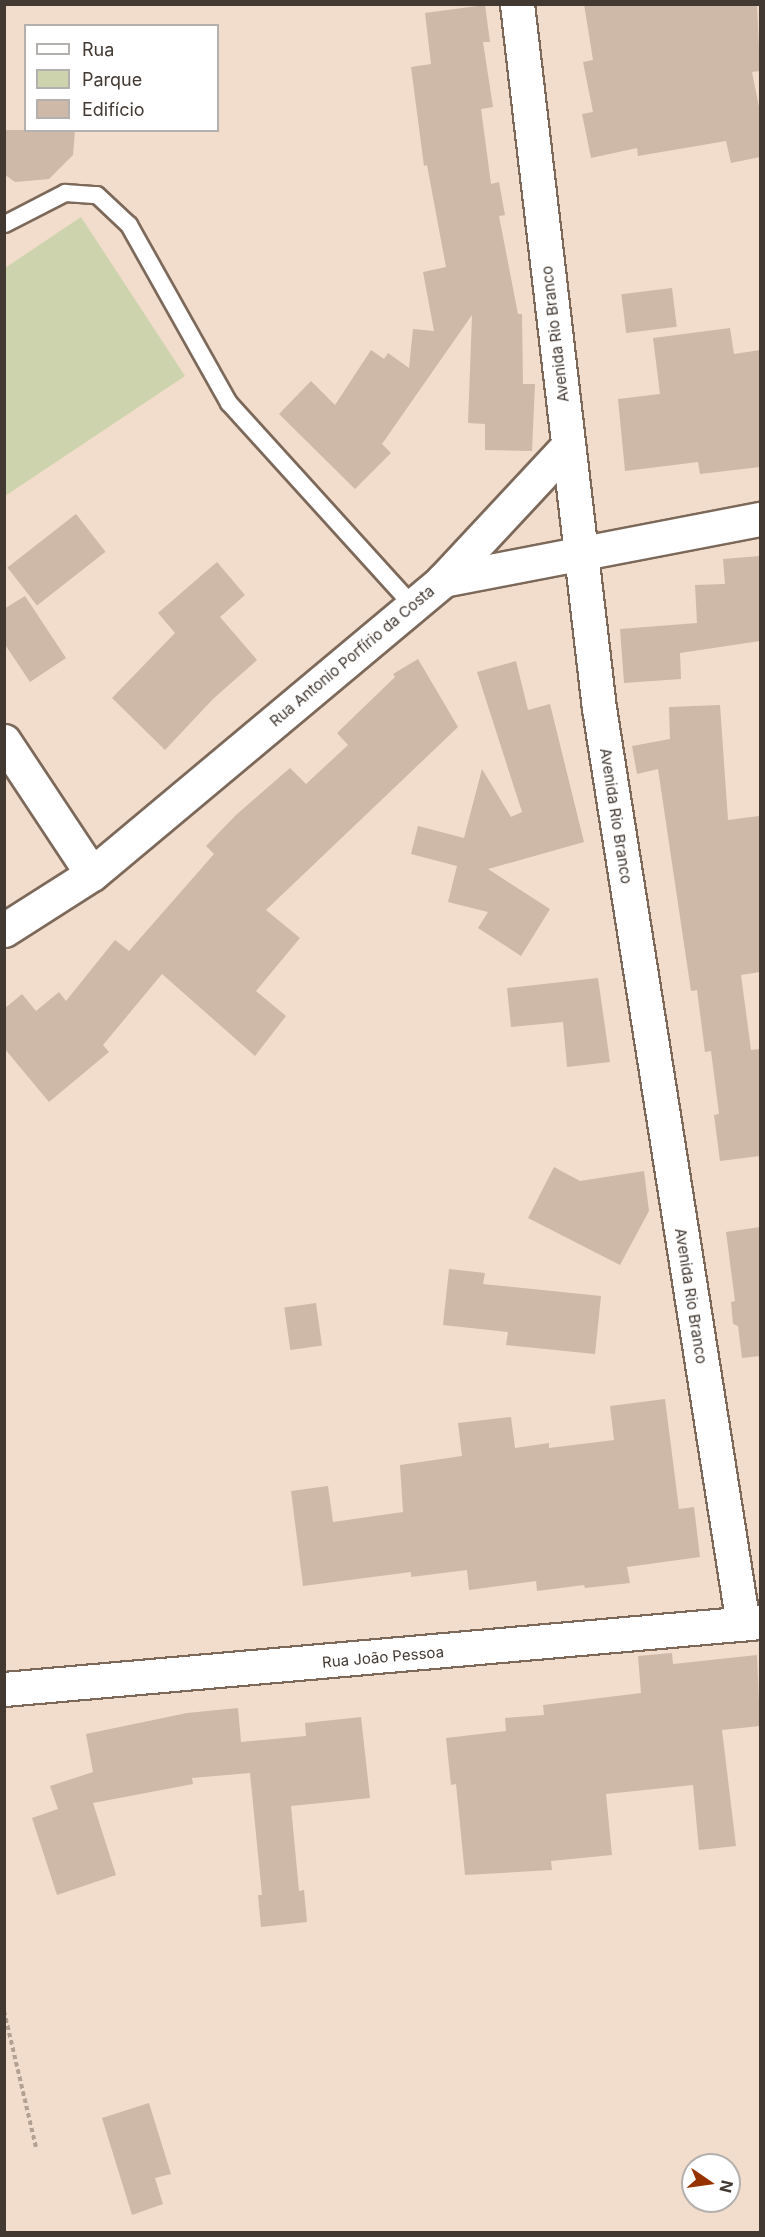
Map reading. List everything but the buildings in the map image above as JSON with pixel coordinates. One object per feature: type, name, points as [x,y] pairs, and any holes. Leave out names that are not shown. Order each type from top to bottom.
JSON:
[{"type":"street","name":"Avenida Rio Branco","points":[[517,4],[599,708],[752,1623]]},
{"type":"street","points":[[442,580],[568,446]]},
{"type":"street","name":"Rua Antonio Porfírio da Costa","points":[[4,930],[92,874],[442,580],[581,551],[760,519]]},
{"type":"street","points":[[4,741],[92,874]]},
{"type":"street","name":"Rua João Pessoa","points":[[4,1689],[752,1623]]},
{"type":"lane","points":[[5,224],[65,193],[98,195],[129,225],[230,403],[412,605]]},
{"type":"path","points":[[4,2011],[36,2147]]},
{"type":"green space","points":[[81,217],[185,376],[5,496],[5,268]]}]
